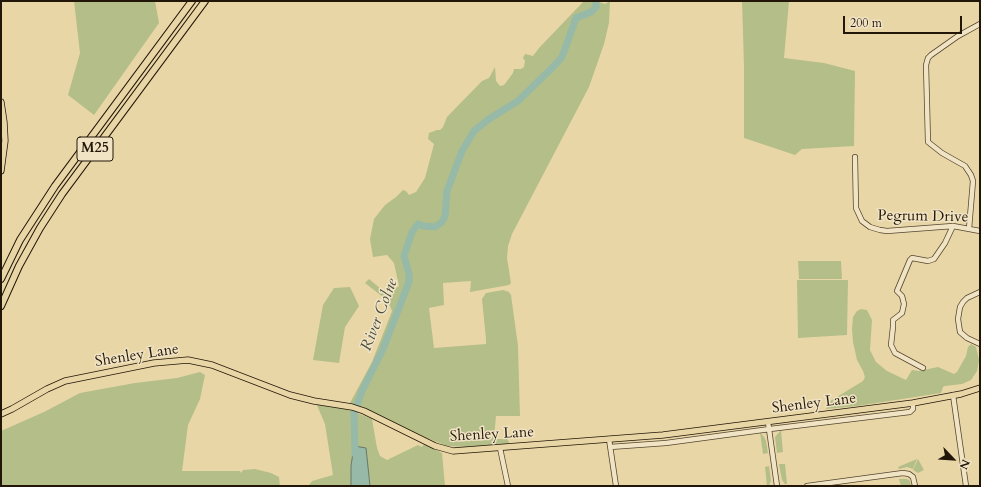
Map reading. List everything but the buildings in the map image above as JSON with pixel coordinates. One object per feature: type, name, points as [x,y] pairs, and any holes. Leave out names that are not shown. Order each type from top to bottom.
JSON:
[{"type":"highway","name":"M25","points":[[1,280],[20,240],[54,186],[192,1]]},
{"type":"highway","name":"M25","points":[[1,306],[19,266],[40,228],[62,194],[205,1]]},
{"type":"main road","points":[[1,102],[5,141],[1,170]]},
{"type":"main road","name":"Shenley Lane","points":[[1,414],[65,381],[154,363],[188,360],[212,365],[290,395],[309,400],[352,407],[364,411],[435,446],[452,451],[664,435],[913,403],[980,388]]},
{"type":"street","points":[[969,229],[973,188],[971,175],[965,166],[942,153],[928,142],[926,65],[928,58],[931,55],[958,36],[980,24]]},
{"type":"street","name":"Pegrum Drive","points":[[855,157],[856,208],[859,217],[866,225],[887,231],[953,226],[980,231]]},
{"type":"street","points":[[923,368],[900,356],[892,349],[890,340],[893,327],[892,320],[897,318],[902,313],[904,304],[902,296],[897,291],[910,260],[912,258],[928,261],[934,258],[945,243],[953,226]]},
{"type":"street","points":[[980,292],[967,298],[963,302],[960,307],[958,319],[960,332],[967,338],[980,344]]},
{"type":"street","points":[[953,395],[966,486]]},
{"type":"street","name":"Shenley Lane","points":[[610,447],[666,443],[910,412],[913,410],[913,403]]},
{"type":"street","points":[[768,422],[777,486]]},
{"type":"street","points":[[609,439],[616,486]]},
{"type":"street","points":[[500,448],[508,486]]},
{"type":"street","points":[[808,486],[903,473],[909,474],[913,477],[915,486]]},
{"type":"green space","points":[[74,1],[155,1],[159,23],[94,115],[68,95],[80,53]]},
{"type":"green space","points":[[584,1],[596,1],[605,4],[610,1],[609,23],[604,44],[589,87],[512,234],[508,246],[507,258],[511,283],[509,285],[470,292],[471,281],[443,283],[444,305],[429,308],[434,348],[486,344],[482,299],[486,293],[503,290],[509,292],[511,295],[518,346],[520,416],[496,416],[494,439],[507,439],[509,442],[508,444],[468,447],[447,446],[350,403],[372,362],[392,311],[388,301],[365,283],[369,279],[387,294],[399,286],[394,263],[387,255],[373,257],[370,239],[374,219],[385,205],[403,190],[409,195],[416,192],[425,178],[434,144],[428,139],[429,133],[440,130],[443,127],[447,117],[482,81],[489,78],[495,67],[496,81],[500,86],[504,85],[513,73],[514,69],[521,69],[524,67],[525,61],[523,58],[525,54],[533,56]]},
{"type":"green space","points":[[742,1],[789,1],[784,58],[824,63],[855,71],[854,146],[802,149],[795,155],[744,138]]},
{"type":"green space","points":[[798,261],[841,261],[842,279],[799,279]]},
{"type":"green space","points":[[797,280],[848,280],[847,335],[798,338]]},
{"type":"green space","points":[[350,287],[359,306],[345,327],[339,363],[313,360],[323,305],[334,288]]},
{"type":"green space","points":[[861,309],[867,310],[872,320],[870,350],[876,362],[887,371],[906,380],[912,370],[919,371],[938,367],[954,374],[957,372],[966,356],[968,347],[971,344],[976,347],[979,360],[977,371],[971,380],[962,384],[945,386],[943,387],[941,393],[857,406],[826,409],[827,403],[863,381],[865,377],[857,360],[852,329],[853,317],[857,311]]},
{"type":"green space","points":[[200,372],[205,375],[200,399],[188,425],[182,471],[240,471],[241,473],[243,470],[255,469],[271,473],[279,477],[280,486],[1,486],[1,431],[44,412],[80,393],[135,383],[177,378]]},
{"type":"green space","points":[[316,403],[334,405],[372,419],[377,448],[380,456],[387,460],[418,445],[422,447],[424,444],[442,453],[445,486],[370,486],[370,478],[355,446],[351,466],[351,486],[305,486],[309,485],[312,481],[333,475],[325,424]]},
{"type":"green space","points":[[781,430],[783,452],[777,453],[775,437]]},
{"type":"green space","points":[[760,432],[766,441],[768,453],[763,454]]},
{"type":"green space","points":[[917,459],[913,469],[907,467],[899,469],[898,467]]},
{"type":"green space","points":[[918,459],[924,470],[918,473],[913,470]]},
{"type":"green space","points":[[779,464],[785,464],[787,484],[785,484],[782,480]]},
{"type":"green space","points":[[769,466],[771,481],[767,486],[765,467]]},
{"type":"green space","points":[[899,479],[907,479],[910,481],[911,486],[901,486]]},
{"type":"shaded area","points":[[354,446],[366,448],[370,486],[351,486],[351,466]]},
{"type":"waterway","name":"River Colne","points":[[355,454],[354,413],[362,391],[383,349],[409,282],[409,274],[404,256],[412,232],[418,224],[435,227],[442,222],[445,216],[447,191],[462,151],[474,131],[489,119],[518,101],[555,65],[562,57],[576,18],[591,12],[596,7],[596,1]]}]
